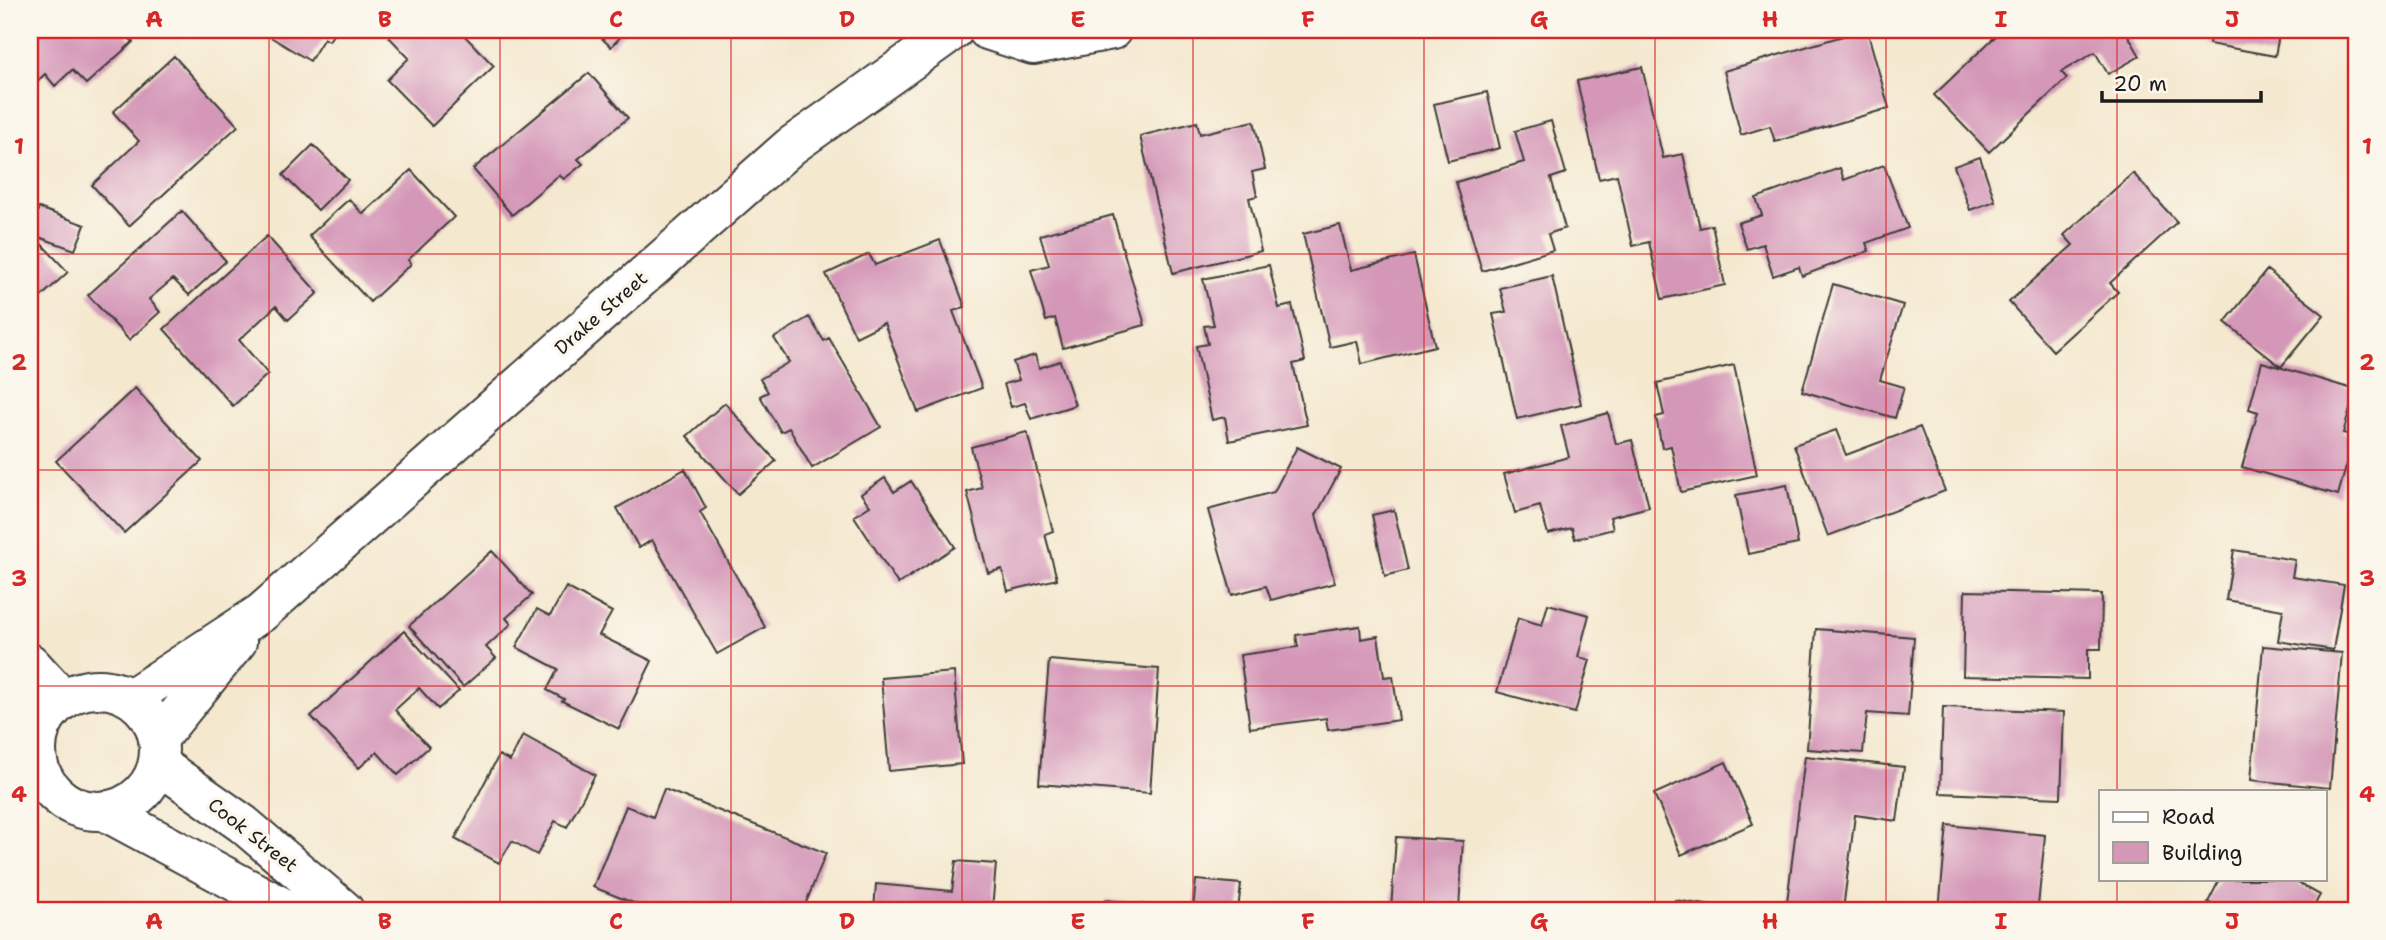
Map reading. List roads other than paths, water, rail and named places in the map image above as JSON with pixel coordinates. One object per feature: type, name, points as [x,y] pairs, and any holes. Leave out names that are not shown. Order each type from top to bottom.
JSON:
[{"type":"street","name":"Drake Street","points":[[131,698],[261,613],[791,146],[954,30]]},
{"type":"street","points":[[986,30],[1034,45],[1112,30]]},
{"type":"street","name":"Drake Street","points":[[158,752],[261,613]]},
{"type":"street","points":[[30,663],[47,711],[38,737],[38,759],[45,781],[44,789],[81,810],[106,812],[288,910]]},
{"type":"street","points":[[47,711],[85,690],[109,690],[131,698],[149,716],[158,752],[147,787],[129,803],[106,812]]},
{"type":"street","name":"Cook Street","points":[[158,752],[345,910]]}]
